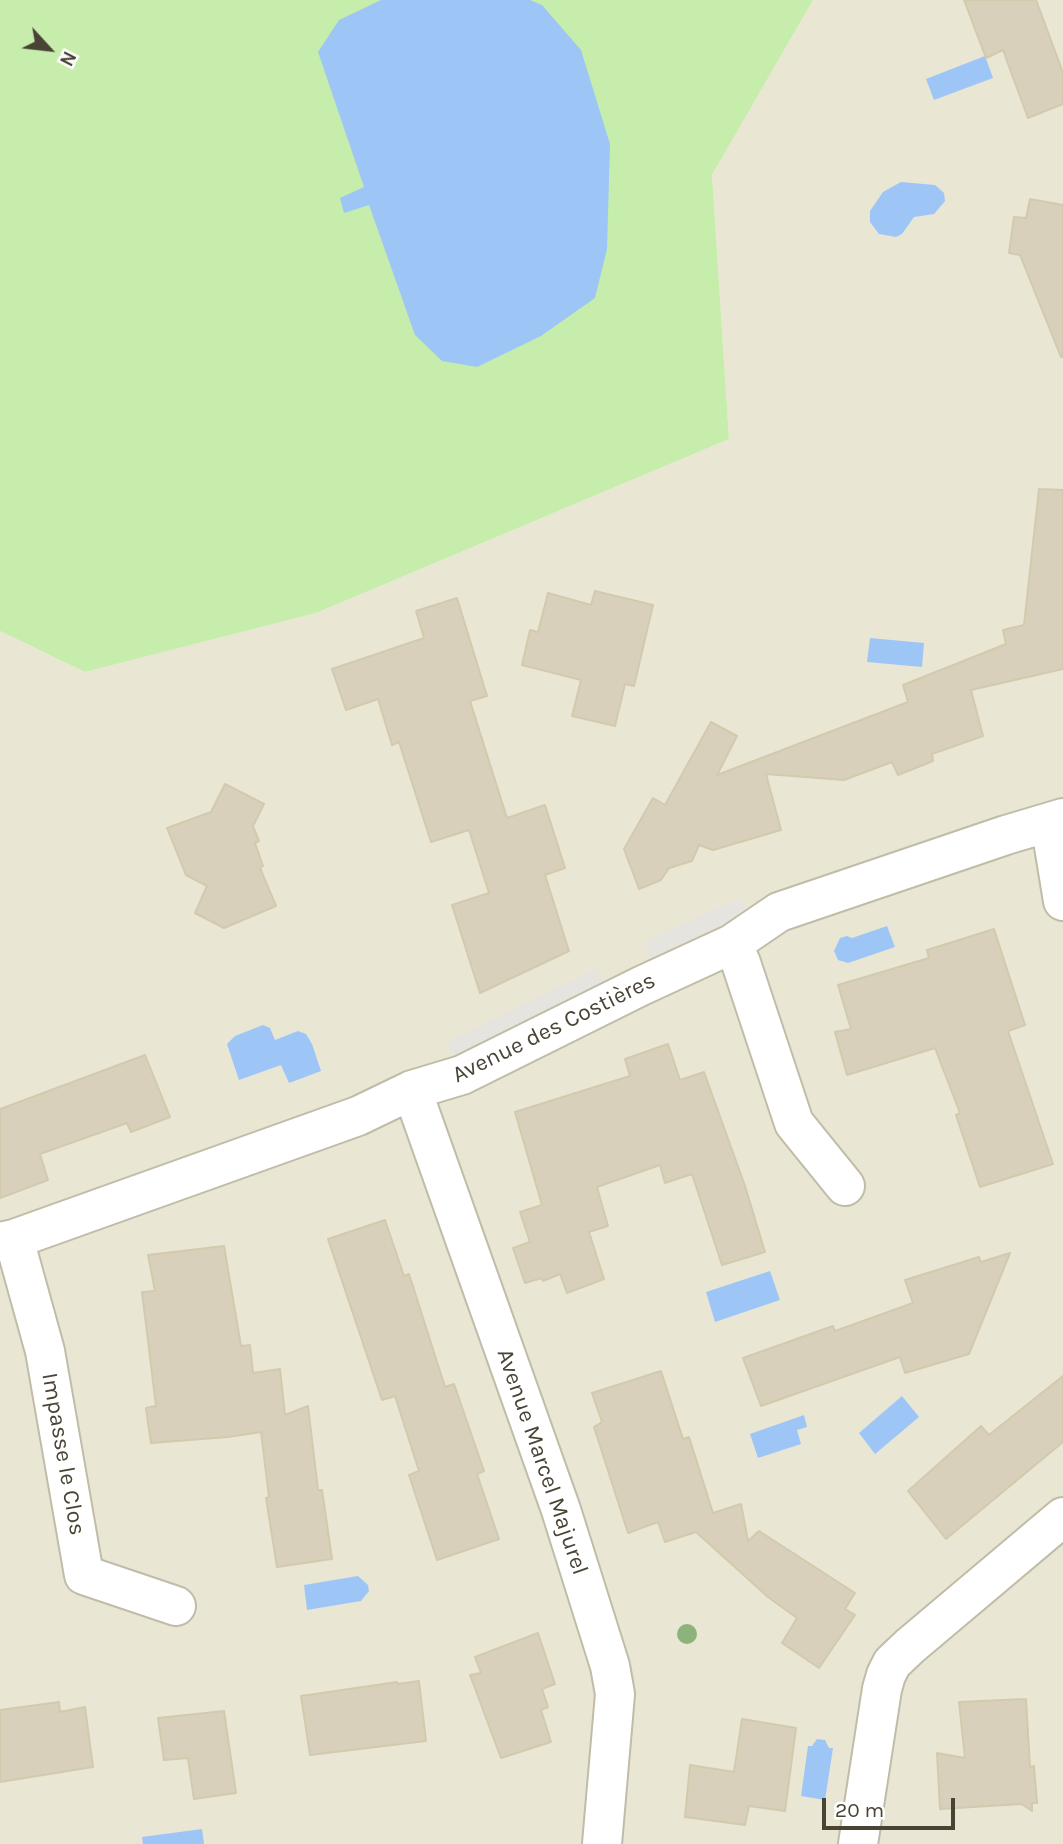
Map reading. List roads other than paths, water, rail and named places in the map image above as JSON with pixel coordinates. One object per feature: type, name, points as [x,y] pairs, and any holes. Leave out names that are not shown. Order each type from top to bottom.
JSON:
[{"type":"street","points":[[1057,820],[1063,901]]},
{"type":"street","name":"Avenue des Costières","points":[[7,1240],[358,1116],[412,1090],[462,1075],[732,944],[779,912],[1057,820]]},
{"type":"street","points":[[732,944],[741,963],[794,1124],[845,1186]]},
{"type":"street","name":"Avenue Marcel Majurel","points":[[412,1090],[556,1497],[610,1666],[615,1694],[602,1844]]},
{"type":"street","name":"Impasse le Clos","points":[[7,1240],[45,1350],[84,1575],[176,1606]]},
{"type":"street","points":[[858,1844],[882,1689],[892,1663],[1063,1517]]},
{"type":"water","points":[[381,0],[530,0],[542,5],[581,50],[610,144],[607,249],[595,298],[541,336],[477,367],[442,361],[415,335],[369,205],[344,213],[340,198],[364,187],[318,52],[339,20]]},
{"type":"water","points":[[985,56],[993,78],[934,100],[926,79]]},
{"type":"water","points":[[901,182],[935,185],[944,193],[945,201],[934,214],[914,217],[902,234],[896,237],[879,234],[870,222],[870,211],[883,192]]},
{"type":"water","points":[[870,638],[924,643],[922,667],[867,662]]},
{"type":"water","points":[[887,926],[895,947],[848,963],[838,960],[834,951],[840,938],[852,938]]},
{"type":"water","points":[[263,1025],[270,1028],[275,1040],[298,1031],[306,1034],[321,1071],[289,1083],[281,1065],[239,1080],[227,1044],[235,1036]]},
{"type":"water","points":[[770,1271],[780,1300],[715,1322],[706,1292]]},
{"type":"water","points":[[902,1396],[919,1417],[875,1454],[859,1433]]},
{"type":"water","points":[[804,1415],[807,1427],[797,1430],[801,1444],[758,1458],[750,1434]]},
{"type":"water","points":[[358,1576],[368,1585],[369,1591],[361,1601],[307,1610],[304,1585]]},
{"type":"water","points":[[817,1739],[825,1740],[829,1748],[833,1748],[825,1800],[801,1796],[808,1746],[812,1746]]},
{"type":"water","points":[[202,1829],[204,1844],[143,1844],[142,1837]]}]
